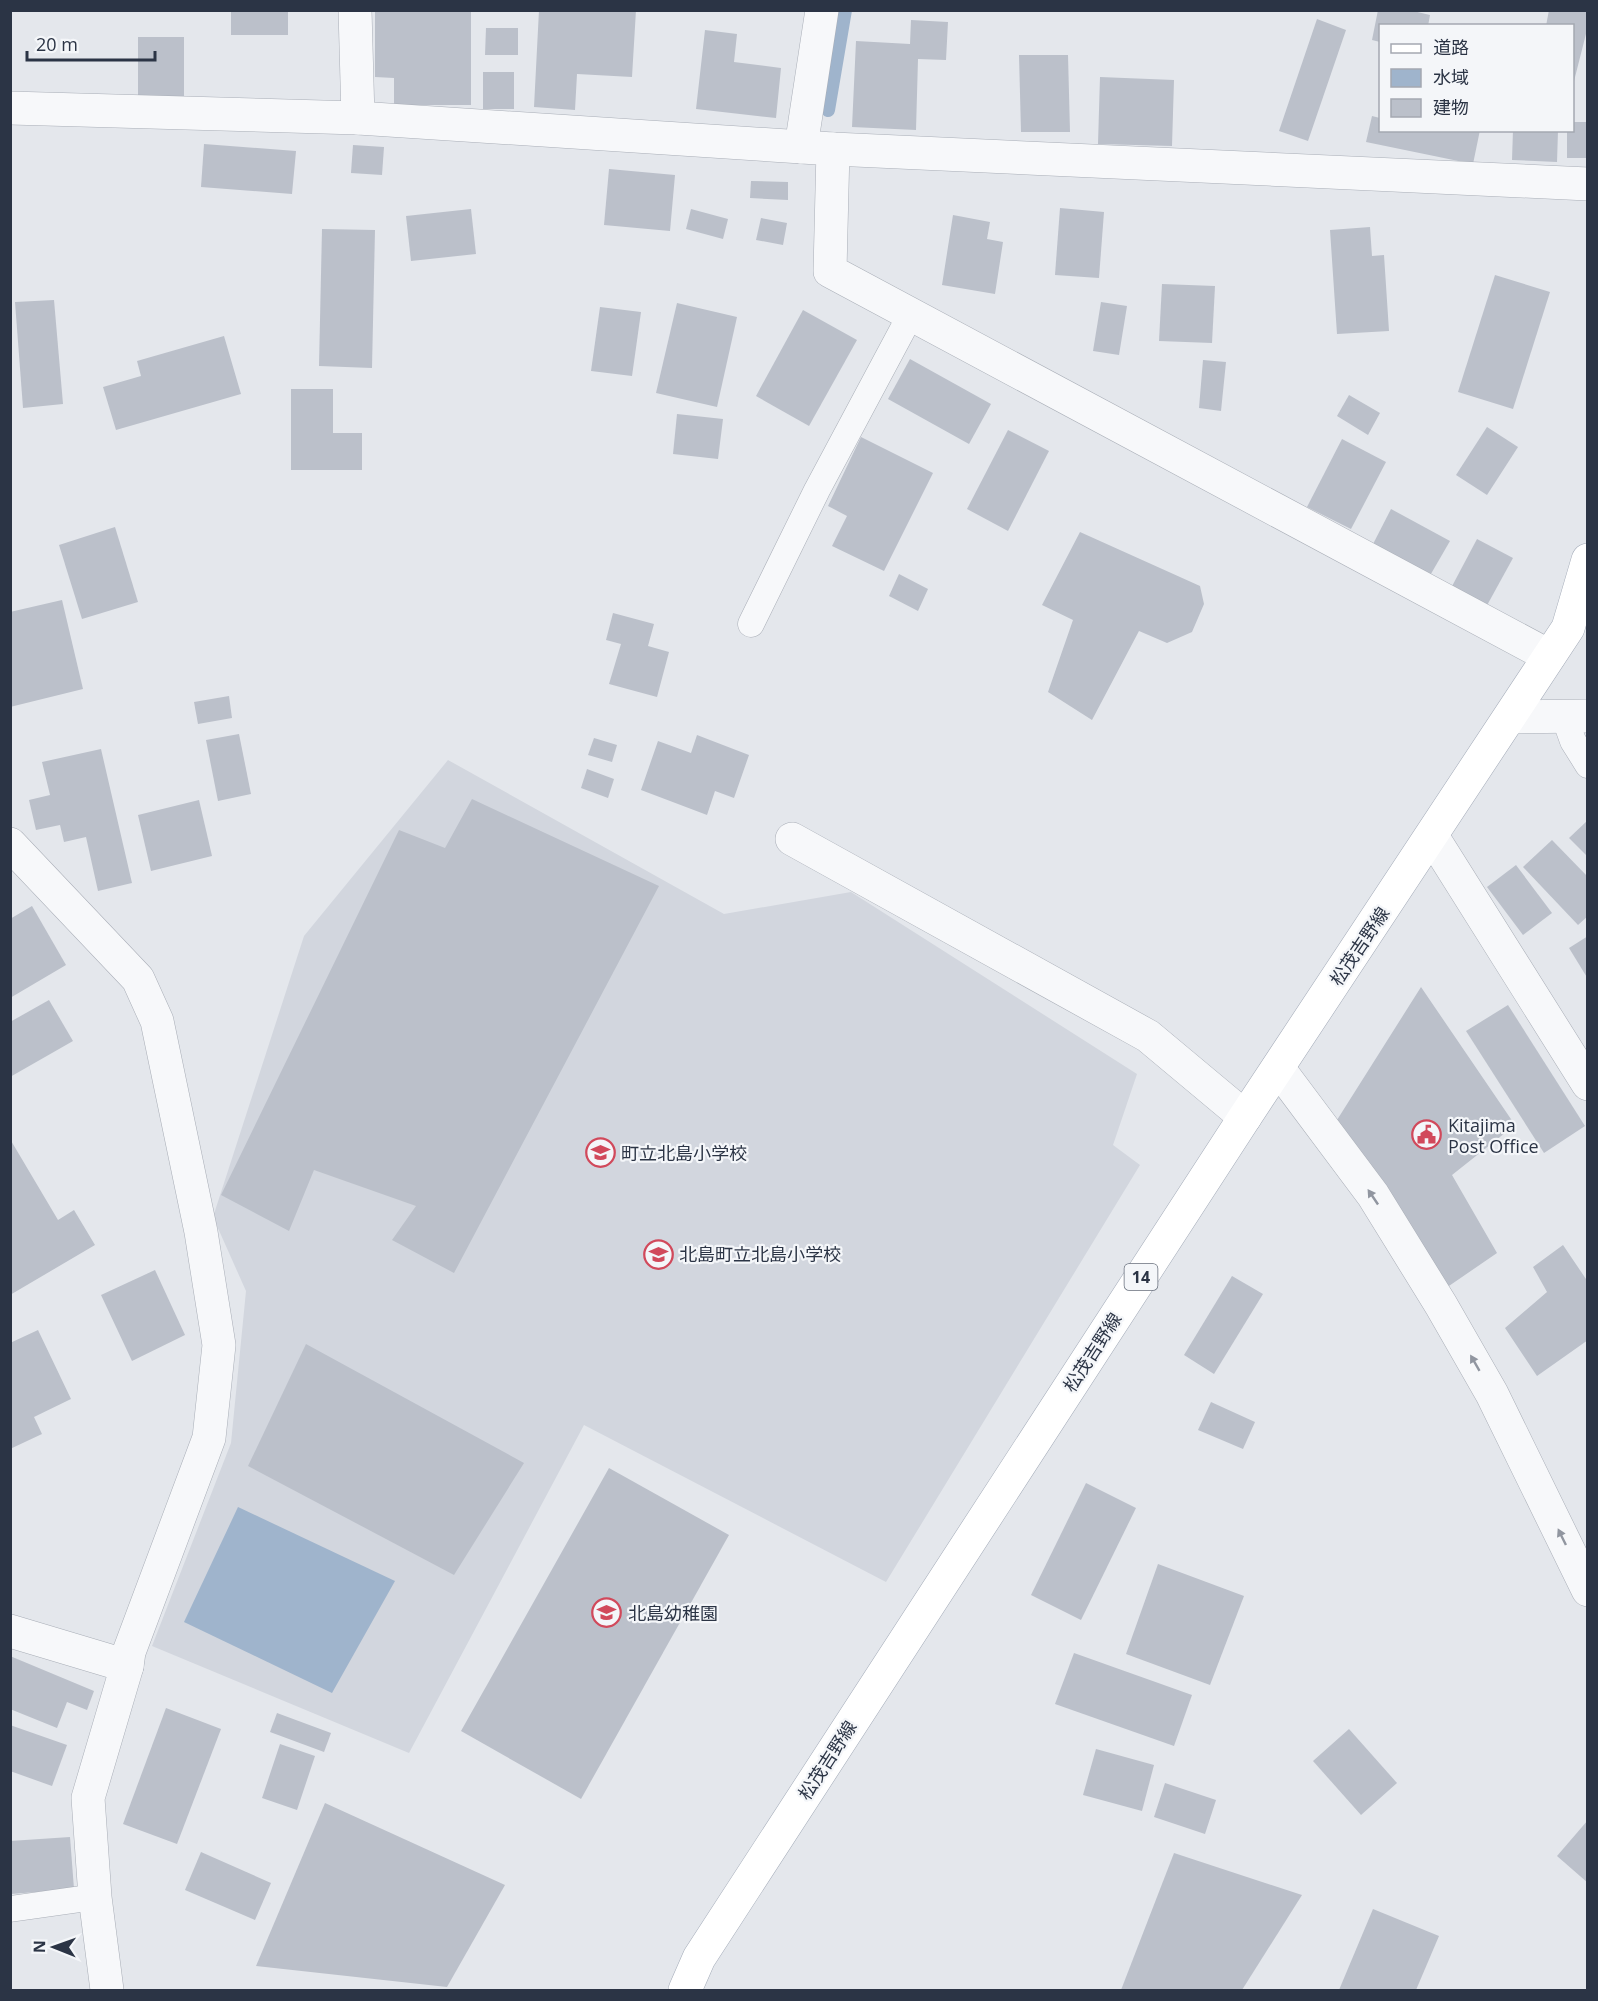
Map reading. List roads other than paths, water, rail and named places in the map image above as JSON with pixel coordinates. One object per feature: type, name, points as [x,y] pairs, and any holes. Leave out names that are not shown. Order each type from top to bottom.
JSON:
[{"type":"main road","name":"松茂吉野線","points":[[684,1990],[699,1958],[1245,1118],[1568,628],[1587,560]]},
{"type":"street","points":[[355,10],[358,118]]},
{"type":"street","points":[[801,147],[822,10]]},
{"type":"street","points":[[10,108],[358,118],[833,149],[1587,184]]},
{"type":"street","points":[[833,149],[830,271],[1549,656]]},
{"type":"street","points":[[1510,717],[1576,716]]},
{"type":"street","points":[[1432,836],[1587,1084]]},
{"type":"street","points":[[792,838],[1148,1036],[1245,1118]]},
{"type":"street","points":[[10,844],[138,979],[157,1021],[201,1232],[219,1345],[209,1438],[129,1652],[127,1666],[88,1798],[95,1897],[107,1990]]},
{"type":"street","points":[[1278,1068],[1373,1195],[1441,1305],[1492,1394],[1587,1590]]},
{"type":"street","points":[[10,1631],[127,1666]]},
{"type":"lane","points":[[751,624],[817,490],[911,314]]},
{"type":"lane","points":[[1576,716],[1573,741],[1587,765]]},
{"type":"lane","points":[[10,1909],[95,1897]]},
{"type":"water","points":[[238,1507],[395,1581],[332,1693],[184,1622]]},
{"type":"waterway","points":[[828,110],[845,10]]},
{"type":"place","name":"Kitajima Post Office","points":[[1427,1135]]},
{"type":"place","name":"町立北島小学校","points":[[600,1153]]},
{"type":"place","name":"北島町立北島小学校","points":[[658,1254]]},
{"type":"place","name":"北島幼稚園","points":[[607,1613]]}]
